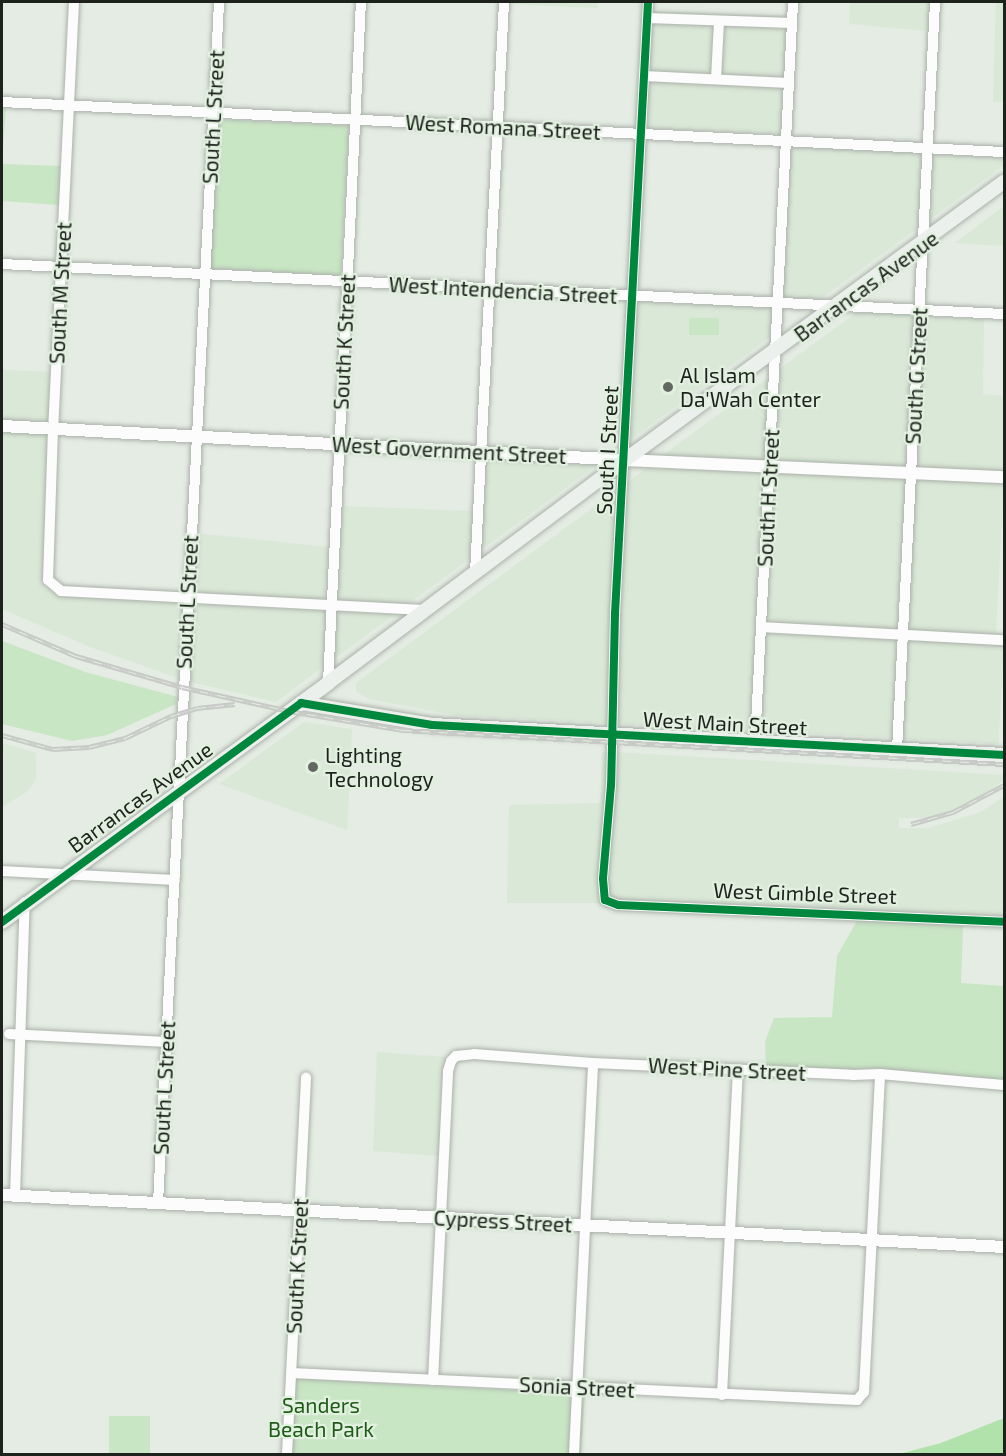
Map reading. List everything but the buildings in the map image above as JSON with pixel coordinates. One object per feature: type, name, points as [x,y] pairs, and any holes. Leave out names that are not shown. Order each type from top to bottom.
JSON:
[{"type":"main road","name":"Barrancas Avenue","points":[[2,922],[25,902],[301,703],[625,460],[775,353],[1005,182]]},
{"type":"main road","name":"West Main Street","points":[[301,703],[432,725],[1005,755]]},
{"type":"street","name":"South M Street","points":[[74,2],[46,575],[49,583],[62,591],[188,598]]},
{"type":"street","name":"South L Street","points":[[158,1203],[219,2]]},
{"type":"street","name":"South K Street","points":[[328,683],[361,2]]},
{"type":"street","points":[[475,573],[504,2]]},
{"type":"street","name":"South I Street","points":[[605,900],[603,879],[611,785],[610,735],[648,2]]},
{"type":"street","name":"South H Street","points":[[755,743],[793,2]]},
{"type":"street","name":"South G Street","points":[[897,750],[935,2]]},
{"type":"street","points":[[647,18],[792,23]]},
{"type":"street","points":[[716,79],[719,21]]},
{"type":"street","points":[[644,76],[789,82]]},
{"type":"street","name":"West Romana Street","points":[[2,102],[1005,152]]},
{"type":"street","name":"West Intendencia Street","points":[[2,264],[1005,314]]},
{"type":"street","name":"West Government Street","points":[[2,426],[625,460],[1005,477]]},
{"type":"street","points":[[188,598],[424,610]]},
{"type":"street","points":[[761,627],[1005,640]]},
{"type":"street","points":[[2,871],[67,872],[175,879]]},
{"type":"street","name":"West Gimble Street","points":[[605,900],[618,905],[1005,921]]},
{"type":"street","points":[[15,1196],[25,902]]},
{"type":"street","points":[[9,1034],[167,1042]]},
{"type":"street","name":"West Pine Street","points":[[442,1218],[444,1140],[451,1061],[456,1056],[474,1054],[593,1063],[853,1076],[880,1074],[1005,1085]]},
{"type":"street","points":[[574,1455],[593,1063]]},
{"type":"street","points":[[722,1395],[738,1069]]},
{"type":"street","points":[[873,1239],[880,1074]]},
{"type":"street","name":"South K Street","points":[[287,1455],[306,1077]]},
{"type":"street","name":"Cypress Street","points":[[2,1195],[1005,1247]]},
{"type":"street","points":[[433,1380],[442,1218]]},
{"type":"street","name":"Sonia Street","points":[[292,1373],[852,1401],[861,1397],[873,1239]]},
{"type":"shaded area","points":[[508,2],[598,2],[597,8],[508,4]]},
{"type":"shaded area","points":[[850,2],[931,2],[929,31],[849,24]]},
{"type":"shaded area","points":[[996,2],[1004,2],[1004,102],[993,102]]},
{"type":"shaded area","points":[[652,11],[788,16],[784,134],[648,129]]},
{"type":"shaded area","points":[[790,146],[923,153],[919,227],[819,300],[782,298]]},
{"type":"shaded area","points":[[932,154],[1004,157],[1004,165],[929,220]]},
{"type":"shaded area","points":[[1004,206],[1004,246],[955,243]]},
{"type":"shaded area","points":[[637,301],[773,308],[771,336],[630,440]]},
{"type":"shaded area","points":[[857,312],[915,315],[907,467],[774,460],[778,370]]},
{"type":"shaded area","points":[[924,316],[984,319],[983,394],[1004,396],[1004,472],[916,467]]},
{"type":"shaded area","points":[[2,370],[51,372],[49,423],[2,421]]},
{"type":"shaded area","points":[[769,377],[765,460],[662,456]]},
{"type":"shaded area","points":[[2,431],[48,434],[43,583],[48,590],[61,596],[183,603],[178,678],[90,647],[2,609]]},
{"type":"shaded area","points":[[485,456],[598,464],[480,551]]},
{"type":"shaded area","points":[[649,466],[765,470],[751,731],[615,724],[628,482]]},
{"type":"shaded area","points":[[774,470],[906,477],[898,630],[766,623]]},
{"type":"shaded area","points":[[915,477],[1004,482],[996,634],[907,630]]},
{"type":"shaded area","points":[[618,489],[606,723],[460,716],[369,699],[356,691],[356,683]]},
{"type":"shaded area","points":[[340,506],[473,511],[471,558],[408,604],[335,601]]},
{"type":"shaded area","points":[[195,533],[329,547],[323,607],[189,593]]},
{"type":"shaded area","points":[[192,604],[326,611],[324,666],[276,702],[187,681]]},
{"type":"shaded area","points":[[334,611],[395,614],[333,660]]},
{"type":"shaded area","points":[[766,633],[898,640],[893,738],[761,731]]},
{"type":"shaded area","points":[[907,640],[1004,645],[999,744],[902,739]]},
{"type":"shaded area","points":[[304,722],[352,729],[347,830],[219,784]]},
{"type":"shaded area","points":[[2,743],[36,753],[36,779],[28,791],[2,807]]},
{"type":"shaded area","points":[[602,752],[606,752],[606,785],[599,879],[601,903],[507,903],[509,805],[600,803]]},
{"type":"shaded area","points":[[615,752],[1004,775],[1004,780],[977,800],[927,818],[899,818],[899,828],[929,828],[981,812],[1004,797],[1004,916],[613,899],[609,897],[608,879]]},
{"type":"shaded area","points":[[377,1052],[447,1057],[443,1070],[439,1156],[373,1151]]},
{"type":"shaded area","points":[[1004,1418],[1004,1454],[899,1454],[941,1443]]},
{"type":"green space","points":[[2,107],[6,107],[2,164]]},
{"type":"green space","points":[[218,119],[349,126],[341,276],[210,269]]},
{"type":"green space","points":[[2,164],[62,166],[60,205],[2,201]]},
{"type":"green space","points":[[689,318],[719,318],[719,335],[689,335]]},
{"type":"green space","points":[[2,641],[85,672],[178,697],[176,704],[107,735],[72,741],[2,724]]},
{"type":"green space","points":[[858,919],[963,926],[961,983],[1004,986],[1004,1080],[876,1068],[853,1070],[766,1065],[765,1042],[774,1018],[832,1017],[837,956]]},
{"type":"green space","name":"Sanders Beach Park","points":[[285,1378],[585,1394],[581,1454],[282,1454]]},
{"type":"green space","points":[[109,1416],[150,1416],[150,1454],[109,1454]]},
{"type":"railway","points":[[2,624],[76,656],[182,687],[289,711],[403,730],[1004,764]]},
{"type":"railway","points":[[2,735],[53,749],[89,747],[125,738],[171,716],[197,708],[235,704]]},
{"type":"railway","points":[[911,824],[953,812],[1004,785]]},
{"type":"cycle path","points":[[648,2],[615,614],[611,785],[603,879],[605,900],[618,905],[1004,922]]},
{"type":"cycle path","points":[[2,922],[301,703],[432,725],[1004,755]]},
{"type":"place","name":"Al Islam Da'Wah Center","points":[[668,387]]},
{"type":"place","name":"Lighting Technology","points":[[313,767]]}]
